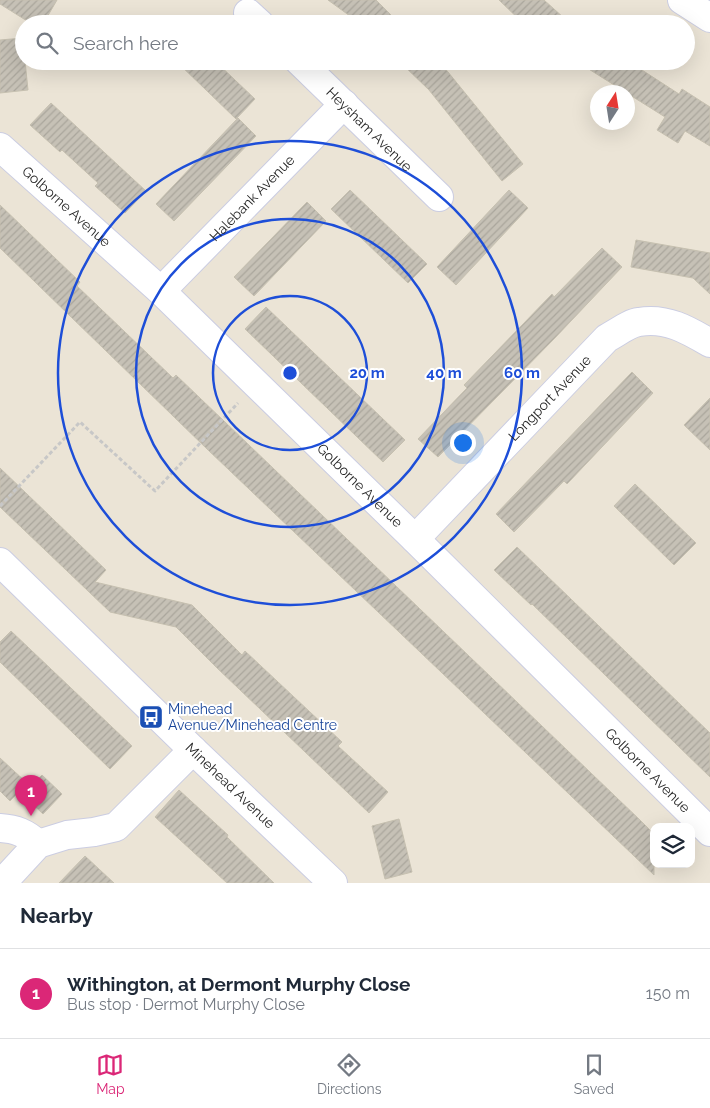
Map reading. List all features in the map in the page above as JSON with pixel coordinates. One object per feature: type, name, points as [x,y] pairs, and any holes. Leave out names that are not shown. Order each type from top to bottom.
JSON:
[{"type":"street","points":[[682,0],[710,18]]},
{"type":"street","name":"Heysham Avenue","points":[[308,70],[439,197]]},
{"type":"street","name":"Halebank Avenue","points":[[161,291],[344,104]]},
{"type":"street","name":"Golborne Avenue","points":[[0,147],[161,291],[415,539],[710,832]]},
{"type":"street","name":"Longport Avenue","points":[[415,539],[607,338],[638,322],[665,322],[684,328],[710,343]]},
{"type":"street","name":"Minehead Avenue","points":[[0,562],[333,883]]},
{"type":"street","points":[[6,875],[38,844],[67,835],[116,827],[193,750]]},
{"type":"street","points":[[0,828],[16,829],[29,836],[38,844]]},
{"type":"path","points":[[0,506],[80,422],[155,491],[256,384]]},
{"type":"building","points":[[0,0],[57,0],[48,15],[18,15],[0,4]]},
{"type":"building","points":[[328,0],[376,0],[391,15],[349,15]]},
{"type":"building","points":[[499,0],[544,0],[561,15],[515,15]]},
{"type":"building","points":[[15,39],[15,70],[26,70],[28,90],[0,93],[0,40]]},
{"type":"building","points":[[185,70],[224,70],[255,99],[236,119]]},
{"type":"building","points":[[408,70],[446,70],[523,164],[502,181],[429,90]]},
{"type":"building","points":[[590,70],[642,70],[679,94],[682,89],[710,107],[710,146],[685,131],[678,143],[657,130],[665,117],[635,98],[635,85],[614,85]]},
{"type":"building","points":[[51,103],[146,191],[125,213],[95,186],[98,183],[62,150],[60,152],[30,125]]},
{"type":"building","points":[[238,118],[256,136],[174,221],[156,204]]},
{"type":"building","points":[[350,190],[427,264],[408,283],[331,209]]},
{"type":"building","points":[[509,190],[528,208],[456,285],[437,267]]},
{"type":"building","points":[[307,202],[326,221],[254,296],[234,277]]},
{"type":"building","points":[[0,205],[80,282],[77,286],[173,378],[176,375],[650,830],[650,868],[654,868],[654,875],[207,449],[0,248]]},
{"type":"building","points":[[636,240],[710,253],[710,294],[693,278],[631,267]]},
{"type":"building","points":[[602,248],[622,267],[438,457],[418,439],[467,388],[464,385],[552,294],[554,297]]},
{"type":"building","points":[[266,307],[405,440],[383,462],[245,329]]},
{"type":"building","points":[[632,372],[653,393],[567,484],[564,481],[514,532],[496,514]]},
{"type":"building","points":[[710,398],[710,450],[684,425]]},
{"type":"building","points":[[0,468],[106,570],[95,582],[192,605],[242,655],[245,651],[342,742],[338,746],[388,792],[369,813],[176,627],[110,612],[0,507]]},
{"type":"building","points":[[635,484],[696,543],[674,565],[614,506]]},
{"type":"building","points":[[517,547],[710,733],[710,777],[532,604],[494,570]]},
{"type":"building","points":[[11,631],[132,746],[110,769],[0,662],[0,642]]},
{"type":"building","points":[[0,758],[27,783],[10,801],[0,791]]},
{"type":"building","points":[[42,775],[62,794],[43,814],[23,795]]},
{"type":"building","points":[[179,790],[228,835],[227,837],[274,883],[227,883],[155,817]]},
{"type":"building","points":[[399,819],[412,872],[385,879],[372,826]]},
{"type":"building","points":[[85,856],[114,883],[59,883]]},
{"type":"place","name":"Minehead Avenue/Minehead Centre","points":[[151,717]]},
{"type":"place","name":"Withington, at Dermont Murphy Close","points":[[31,816]]}]
